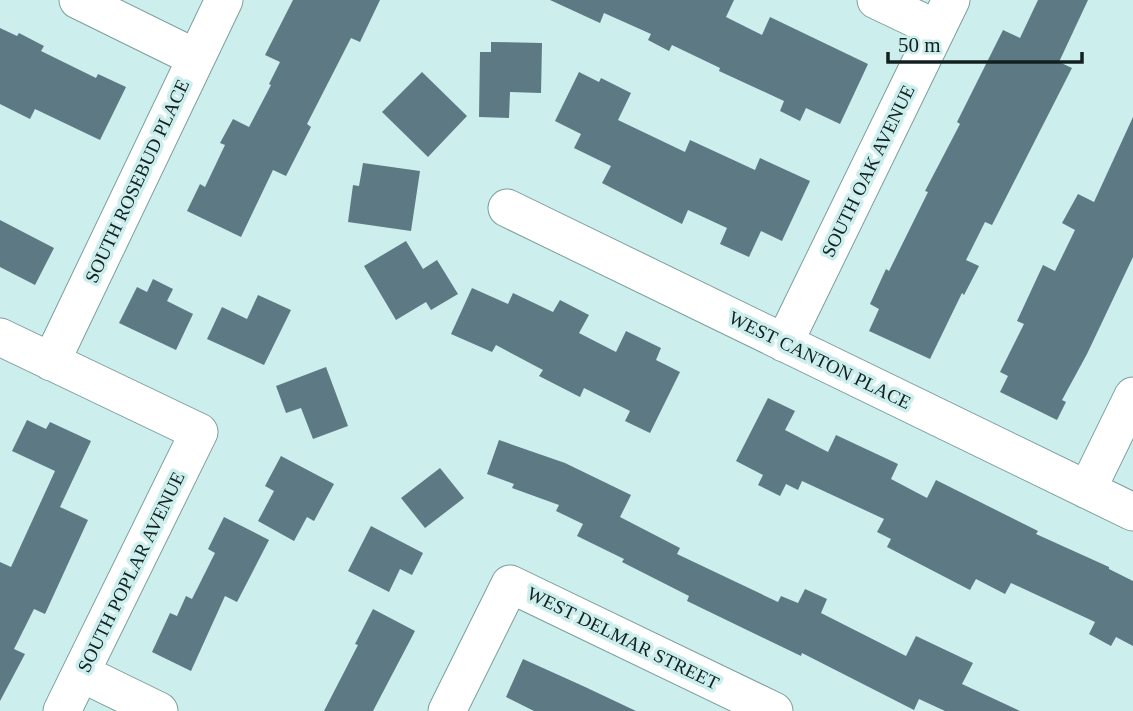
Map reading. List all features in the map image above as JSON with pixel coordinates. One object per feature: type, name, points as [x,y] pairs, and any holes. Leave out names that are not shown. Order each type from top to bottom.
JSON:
[{"type":"street","points":[[78,0],[196,58]]},
{"type":"street","name":"SOUTH ROSEBUD PLACE","points":[[51,362],[224,0]]},
{"type":"street","points":[[876,0],[944,15]]},
{"type":"street","name":"SOUTH OAK AVENUE","points":[[784,343],[944,15]]},
{"type":"street","name":"WEST CANTON PLACE","points":[[507,208],[1133,512]]},
{"type":"street","points":[[0,337],[51,362]]},
{"type":"street","name":"SOUTH POPLAR AVENUE","points":[[51,362],[200,432],[62,711]]},
{"type":"street","points":[[1087,490],[1133,396]]},
{"type":"street","name":"WEST DELMAR STREET","points":[[447,711],[510,584],[774,711]]},
{"type":"street","points":[[81,673],[159,711]]},
{"type":"building","points":[[293,0],[380,0],[360,42],[351,38],[307,124],[311,127],[286,176],[273,170],[241,237],[187,211],[200,184],[205,187],[225,145],[220,143],[233,119],[249,127],[271,85],[269,84],[280,62],[265,55]]},
{"type":"building","points":[[550,0],[734,0],[726,17],[762,35],[770,17],[868,64],[840,124],[806,108],[800,121],[780,111],[784,101],[719,71],[720,68],[672,45],[669,51],[648,40],[651,34],[604,13],[600,23]]},
{"type":"building","points":[[1038,0],[1088,0],[1059,62],[1072,68],[992,225],[985,222],[966,260],[979,266],[964,295],[962,293],[930,359],[869,331],[879,309],[870,304],[928,192],[925,191],[960,124],[957,122],[1003,30],[1020,38]]},
{"type":"building","points":[[0,28],[17,36],[19,33],[44,46],[41,51],[96,78],[98,74],[126,87],[100,140],[35,109],[30,119],[0,104]]},
{"type":"building","points":[[491,42],[542,43],[541,93],[510,92],[509,118],[479,117],[480,52],[491,52]]},
{"type":"building","points":[[422,72],[467,116],[428,157],[382,112]]},
{"type":"building","points":[[579,72],[599,82],[601,78],[631,93],[618,120],[685,152],[690,140],[755,170],[760,158],[810,181],[782,241],[761,231],[749,257],[720,244],[727,228],[688,210],[682,224],[602,183],[611,166],[574,148],[581,134],[555,121]]},
{"type":"building","points":[[1133,117],[1133,257],[1062,400],[1066,402],[1057,420],[1000,392],[1008,376],[1000,372],[1024,324],[1017,321],[1043,265],[1055,271],[1075,230],[1062,223],[1078,194],[1094,202]]},
{"type":"building","points":[[363,163],[420,171],[411,231],[348,222],[353,185],[359,186]]},
{"type":"building","points":[[0,220],[54,248],[35,285],[0,267]]},
{"type":"building","points":[[406,241],[423,269],[437,260],[458,294],[431,310],[426,302],[396,320],[364,266]]},
{"type":"building","points":[[153,279],[173,289],[167,301],[193,314],[176,350],[119,323],[137,287],[147,292]]},
{"type":"building","points":[[472,288],[508,304],[513,293],[553,312],[560,300],[589,315],[579,333],[616,352],[626,331],[661,348],[656,360],[680,372],[650,433],[625,421],[630,411],[584,388],[580,397],[539,376],[543,370],[496,345],[492,352],[451,334]]},
{"type":"building","points":[[258,295],[291,310],[264,365],[207,339],[222,307],[247,319]]},
{"type":"building","points":[[326,367],[348,426],[313,439],[301,408],[286,413],[276,386]]},
{"type":"building","points":[[768,398],[795,411],[785,430],[828,452],[836,435],[898,464],[891,479],[927,498],[936,480],[1038,531],[1036,534],[1109,567],[1133,581],[1133,646],[1116,637],[1111,646],[1089,634],[1095,622],[1011,583],[1005,594],[976,579],[970,590],[887,547],[891,539],[877,532],[884,519],[802,481],[798,490],[786,484],[780,496],[758,485],[763,475],[736,461]]},
{"type":"building","points":[[27,420],[46,429],[50,422],[91,441],[60,507],[88,520],[45,614],[34,609],[14,649],[25,654],[0,701],[0,562],[11,567],[55,471],[12,451]]},
{"type":"building","points":[[499,440],[565,463],[631,495],[620,517],[680,548],[677,554],[778,602],[781,596],[798,603],[805,589],[827,599],[821,613],[906,656],[916,636],[973,663],[962,684],[1020,711],[945,711],[919,699],[914,710],[802,653],[801,656],[687,601],[689,596],[577,536],[583,524],[556,511],[559,505],[512,488],[514,484],[487,474]]},
{"type":"building","points":[[281,456],[334,484],[314,521],[307,517],[294,541],[258,521],[274,491],[265,486]]},
{"type":"building","points":[[440,468],[464,498],[425,528],[401,498]]},
{"type":"building","points":[[224,517],[269,540],[237,602],[225,596],[191,671],[152,652],[170,613],[177,616],[186,596],[192,599],[215,553],[208,549]]},
{"type":"building","points":[[371,526],[423,553],[412,575],[400,569],[389,592],[348,571]]},
{"type":"building","points":[[373,609],[415,631],[373,711],[324,711],[358,645],[355,644]]},
{"type":"building","points":[[523,659],[636,711],[534,711],[506,697]]}]
